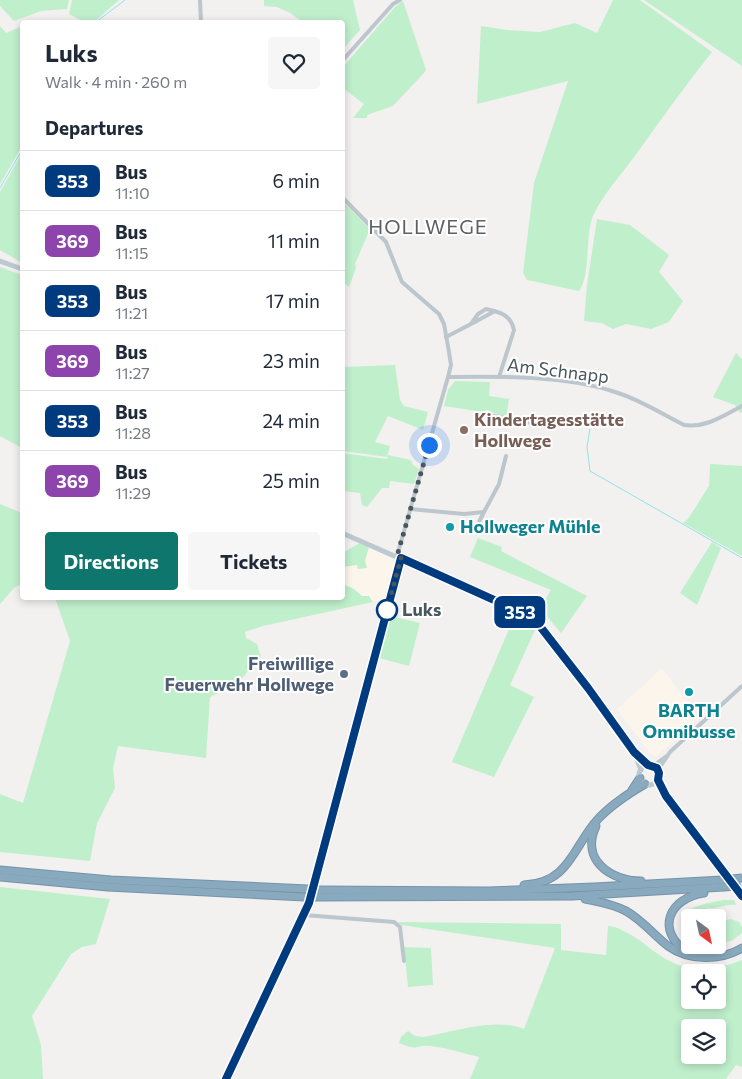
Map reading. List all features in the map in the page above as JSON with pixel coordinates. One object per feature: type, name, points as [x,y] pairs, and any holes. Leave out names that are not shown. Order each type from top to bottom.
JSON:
[{"type":"highway","points":[[488,890],[496,886],[540,883],[556,875],[568,864],[600,817],[645,782]]},
{"type":"highway","points":[[600,817],[594,830],[592,842],[595,856],[601,866],[618,878],[663,884]]},
{"type":"highway","points":[[0,870],[111,880],[306,893],[314,897],[572,896],[722,884],[742,878]]},
{"type":"highway","points":[[0,877],[118,888],[306,893],[318,890],[488,890],[663,884],[742,886]]},
{"type":"highway","points":[[694,956],[675,941],[669,928],[670,915],[676,905],[688,896],[715,891],[722,884]]},
{"type":"highway","points":[[572,896],[619,907],[644,924],[672,948],[684,954],[706,958],[720,957],[742,948]]},
{"type":"street","points":[[200,0],[201,20]]},
{"type":"street","points":[[345,58],[393,4],[400,0]]},
{"type":"street","points":[[226,1079],[309,903],[410,509],[451,365],[446,337],[439,314],[400,278],[386,242],[345,200]]},
{"type":"street","points":[[0,261],[20,268]]},
{"type":"street","points":[[471,324],[486,309],[508,317],[512,322],[514,330],[499,377]]},
{"type":"street","points":[[446,337],[495,311]]},
{"type":"street","name":"Am Schnapp","points":[[448,377],[499,377],[578,384],[616,392],[684,425],[692,426],[707,424],[742,406]]},
{"type":"street","points":[[490,415],[548,426]]},
{"type":"street","points":[[479,522],[499,484],[506,456]]},
{"type":"street","points":[[410,509],[464,514],[484,512]]},
{"type":"street","points":[[345,533],[514,609],[539,625],[634,752],[645,782],[666,796]]},
{"type":"street","points":[[742,686],[667,756],[658,770],[658,780],[666,796],[742,896]]},
{"type":"street","points":[[738,690],[742,695]]},
{"type":"street","points":[[634,752],[658,770]]},
{"type":"street","points":[[641,770],[667,756]]},
{"type":"street","points":[[645,782],[658,780]]},
{"type":"street","points":[[304,915],[394,922],[400,927],[404,961]]},
{"type":"shaded area","points":[[360,543],[395,560],[396,564],[387,599],[341,609],[341,600],[345,600],[345,552]]},
{"type":"shaded area","points":[[662,668],[699,719],[656,757],[649,752],[617,709]]},
{"type":"green space","points":[[0,0],[69,0],[67,9],[41,11],[14,21],[0,6]]},
{"type":"green space","points":[[72,0],[119,0],[96,20],[80,20],[69,14]]},
{"type":"green space","points":[[264,0],[353,0],[360,30],[345,47],[345,20],[300,20],[277,7],[264,6]]},
{"type":"green space","points":[[613,0],[640,0],[712,52],[612,185],[597,208],[589,233],[587,265],[583,284],[579,291],[527,280],[523,273],[534,183],[568,81],[477,104],[481,26],[540,32],[575,23],[597,33]]},
{"type":"green space","points":[[644,0],[742,0],[742,66]]},
{"type":"green space","points":[[403,1],[426,70],[393,106],[367,115],[367,118],[353,118],[364,104],[345,90],[345,65],[395,7]]},
{"type":"green space","points":[[0,26],[6,33],[20,27],[20,149],[0,184]]},
{"type":"green space","points":[[20,157],[20,262],[0,250],[0,192]]},
{"type":"green space","points":[[345,204],[370,229],[355,264],[356,268],[349,287],[345,284]]},
{"type":"green space","points":[[597,219],[630,225],[669,255],[659,272],[683,301],[669,322],[651,329],[626,324],[613,329],[602,323],[584,321],[587,285]]},
{"type":"green space","points":[[0,267],[20,274],[20,447],[0,436]]},
{"type":"green space","points":[[736,353],[742,359],[742,412],[740,413],[735,405],[713,397]]},
{"type":"green space","points":[[395,365],[400,400],[404,406],[428,412],[423,430],[388,416],[375,442],[390,446],[387,457],[345,451],[345,367]]},
{"type":"green space","points":[[455,381],[490,382],[489,396],[509,399],[506,418],[487,410],[483,412],[444,406],[448,390]]},
{"type":"green space","points":[[345,453],[387,459],[388,455],[411,460],[413,465],[419,469],[414,484],[390,481],[389,488],[382,488],[367,507],[362,505],[360,493],[345,491]]},
{"type":"green space","points":[[710,464],[742,466],[742,556],[683,523],[688,519],[709,486]]},
{"type":"green space","points":[[0,504],[20,512],[20,585],[14,588],[0,604]]},
{"type":"green space","points":[[478,538],[502,547],[501,551],[587,596],[561,633],[545,614],[539,610],[551,590],[470,557]]},
{"type":"green space","points":[[712,542],[721,548],[697,605],[680,593]]},
{"type":"green space","points":[[360,543],[369,547],[365,561],[367,568],[358,569],[357,565],[345,567],[345,551]]},
{"type":"green space","points":[[345,585],[362,596],[369,596],[373,602],[263,626],[245,632],[246,638],[257,644],[261,657],[236,685],[210,697],[206,758],[118,746],[113,768],[115,788],[97,823],[90,861],[0,852],[0,794],[23,803],[70,641],[56,600],[345,600]]},
{"type":"green space","points":[[515,615],[535,630],[510,685],[534,697],[494,777],[452,762]]},
{"type":"green space","points":[[390,616],[420,623],[409,666],[379,658]]},
{"type":"green space","points":[[0,887],[110,899],[96,944],[82,947],[71,954],[32,1016],[41,1045],[43,1079],[0,1079]]},
{"type":"green space","points":[[734,900],[736,905],[692,909],[704,904]]},
{"type":"green space","points":[[731,919],[739,922],[742,927],[742,933],[733,940],[726,942],[726,920]]},
{"type":"green space","points":[[398,922],[561,924],[561,950],[606,955],[608,926],[618,928],[637,938],[661,956],[681,966],[681,1009],[726,1009],[726,966],[742,960],[742,1067],[736,1065],[726,1079],[470,1079],[479,1057],[449,1049],[431,1046],[410,1047],[399,1043],[401,1037],[408,1031],[415,1036],[423,1037],[487,1025],[500,1024],[524,1029],[555,948],[401,925]]},
{"type":"green space","points":[[404,947],[431,948],[433,985],[408,987]]},
{"type":"waterway","points":[[99,20],[125,0]]},
{"type":"waterway","points":[[0,188],[20,153]]},
{"type":"waterway","points":[[590,429],[587,447],[590,471],[742,558]]},
{"type":"bus line","name":"353","points":[[226,1079],[309,903],[401,558],[514,609],[531,618],[539,625],[588,688],[634,752],[648,765],[657,768],[659,773],[658,780],[666,796],[742,896]]},
{"type":"place","name":"Kindertagesstätte Hollwege","points":[[464,430]]},
{"type":"place","name":"Hollweger Mühle","points":[[450,527]]},
{"type":"place","name":"Luks","points":[[387,610]]},
{"type":"place","name":"Freiwillige Feuerwehr Hollwege","points":[[344,674]]},
{"type":"place","name":"BARTH Omnibusse","points":[[689,692]]},
{"type":"district","name":"HOLLWEGE","points":[[428,227]]},
{"type":"route","points":[[387,610],[401,558],[397,556],[429,445]]}]
